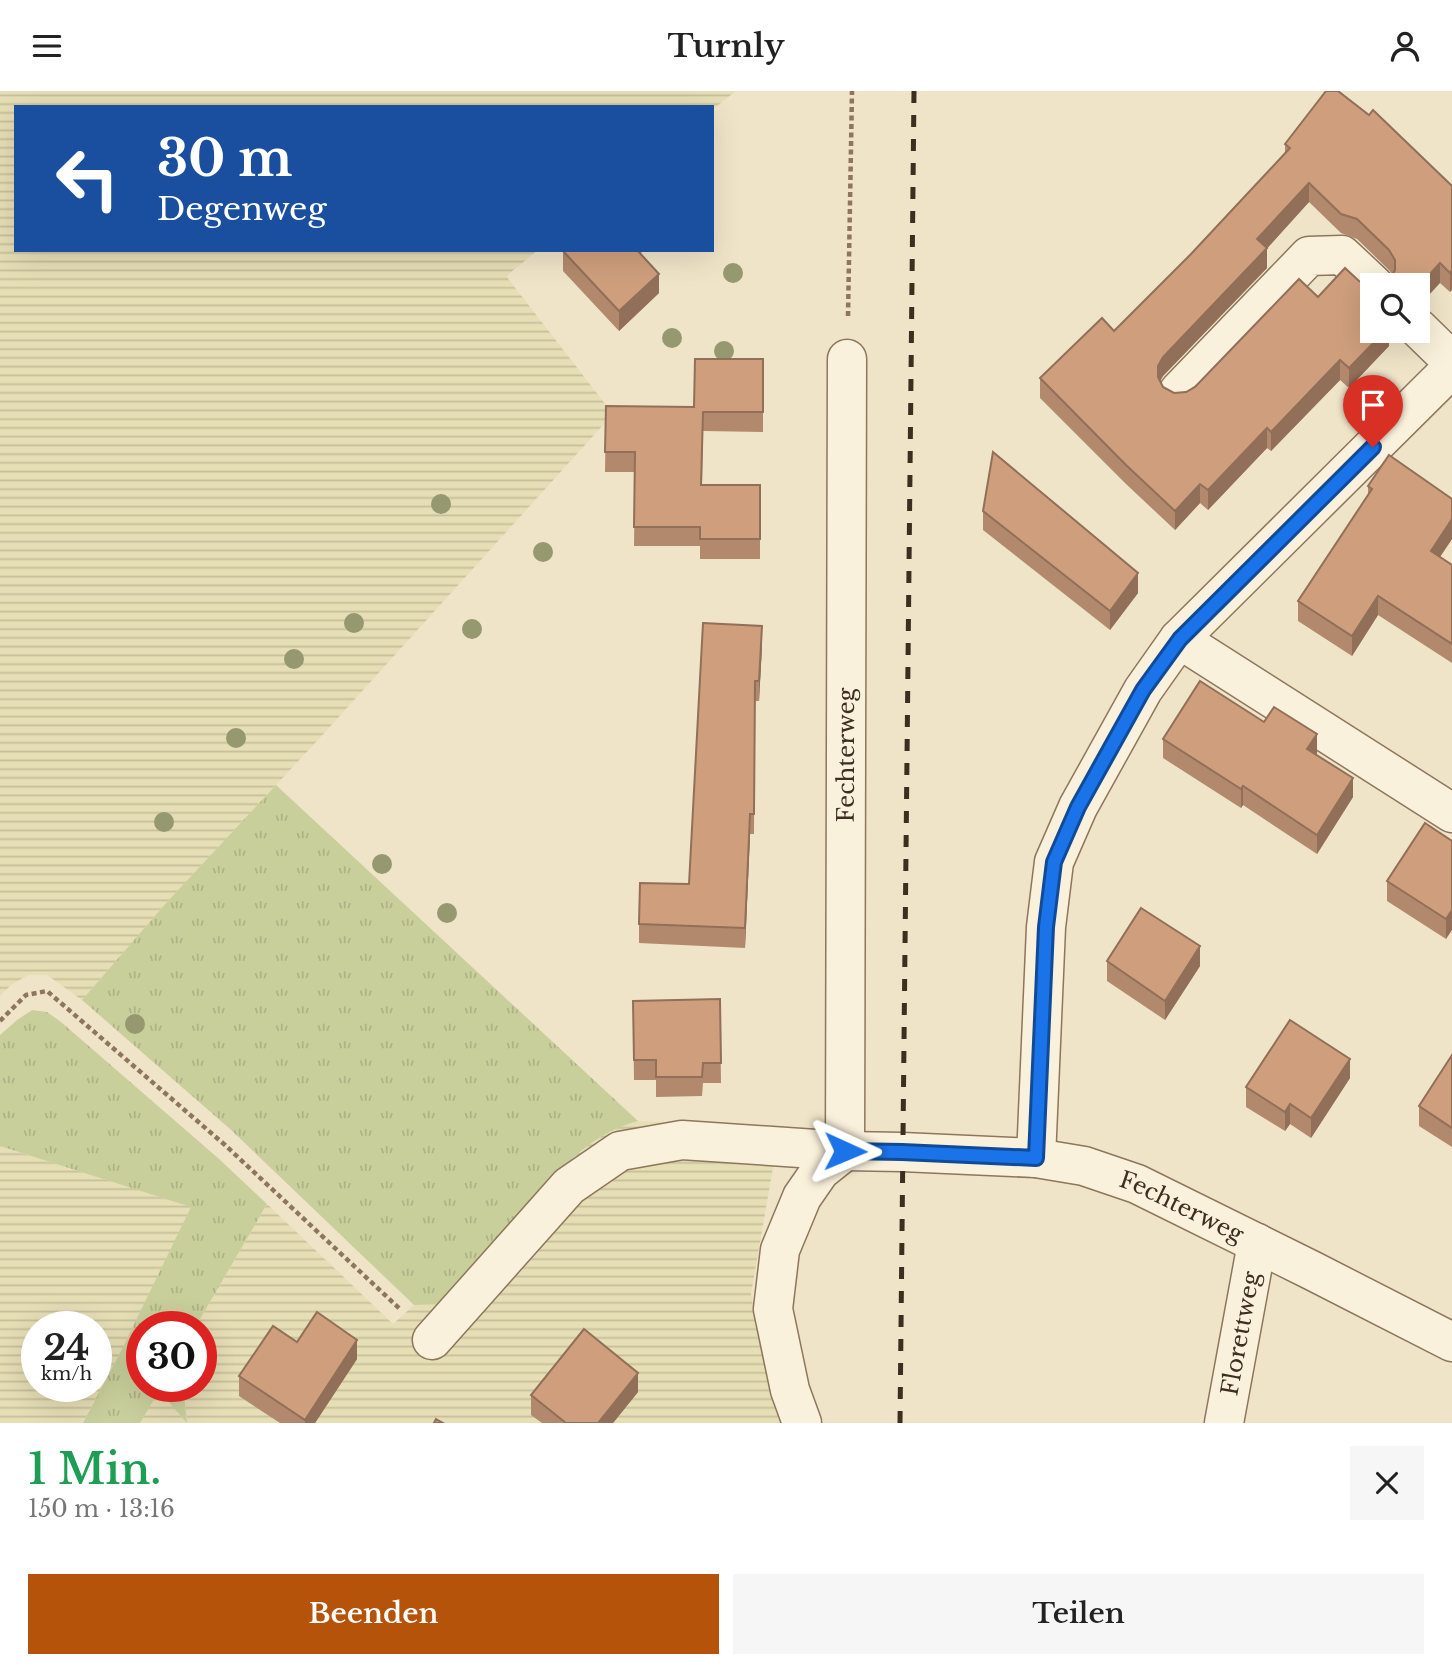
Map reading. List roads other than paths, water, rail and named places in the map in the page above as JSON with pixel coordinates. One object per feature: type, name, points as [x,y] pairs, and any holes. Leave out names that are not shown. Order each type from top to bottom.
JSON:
[{"type":"street","points":[[1180,391],[1309,256],[1342,255],[1361,273]]},
{"type":"street","points":[[1430,340],[1452,361]]},
{"type":"street","name":"Fechterweg","points":[[847,359],[845,1151],[1036,1158],[1084,1166],[1137,1184],[1452,1342]]},
{"type":"street","points":[[1036,1158],[1046,927],[1054,862],[1078,807],[1137,702],[1180,639],[1452,368]]},
{"type":"street","points":[[1180,639],[1452,813]]},
{"type":"street","points":[[432,1340],[569,1186],[620,1151],[682,1140],[845,1151]]},
{"type":"street","points":[[802,1423],[790,1390],[773,1309],[780,1250],[802,1197],[820,1171],[845,1151]]},
{"type":"street","name":"Florettweg","points":[[1224,1423],[1256,1243]]},
{"type":"railway","points":[[900,1423],[914,91]]}]
